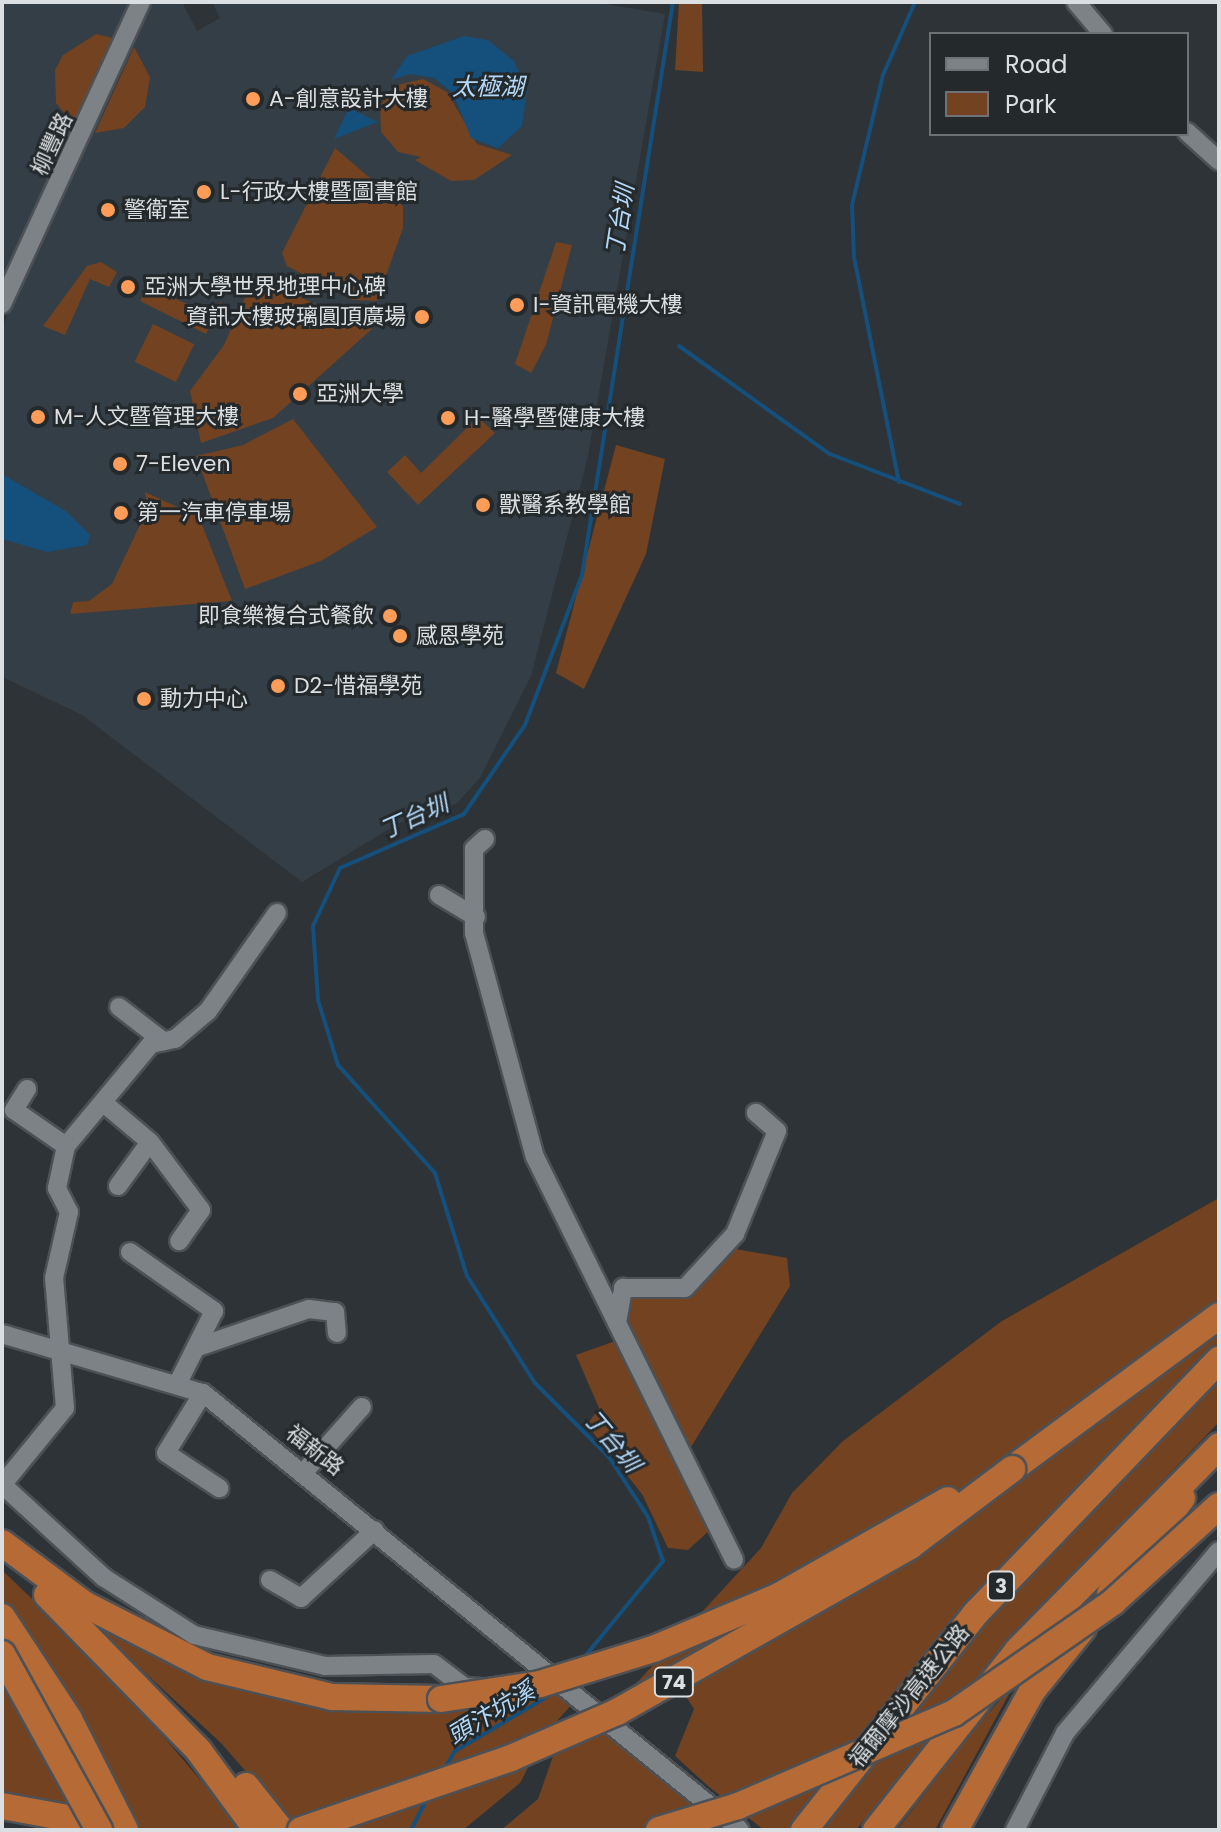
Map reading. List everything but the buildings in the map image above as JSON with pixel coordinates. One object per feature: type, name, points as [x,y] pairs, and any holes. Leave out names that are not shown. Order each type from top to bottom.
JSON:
[{"type":"highway","points":[[2,1543],[108,1619],[207,1667],[332,1697],[441,1699],[540,1684],[709,1627],[1012,1469],[1219,1316]]},
{"type":"highway","name":"福爾摩沙高速公路","points":[[804,1830],[976,1613],[1219,1360]]},
{"type":"highway","points":[[876,1830],[1018,1650],[1212,1453]]},
{"type":"highway","points":[[955,1830],[1032,1691],[1165,1526],[1212,1453]]},
{"type":"highway","name":"74","points":[[301,1830],[511,1758],[617,1712],[910,1546],[1012,1469]]},
{"type":"highway","points":[[659,1830],[752,1801],[954,1713],[1113,1602],[1219,1506]]},
{"type":"highway","points":[[2,1554],[117,1661],[178,1711],[281,1830]]},
{"type":"highway","points":[[2,1617],[69,1719],[124,1830]]},
{"type":"highway","points":[[2,1654],[99,1830]]},
{"type":"highway","points":[[117,1661],[257,1830]]},
{"type":"highway","points":[[2,1806],[35,1808],[124,1830]]},
{"type":"street","name":"柳豐路","points":[[2,304],[141,2]]},
{"type":"street","points":[[1076,2],[1101,32]]},
{"type":"street","points":[[1189,134],[1219,161]]},
{"type":"street","points":[[485,839],[474,849],[476,917],[535,1157],[734,1560]]},
{"type":"street","points":[[439,895],[476,917]]},
{"type":"street","points":[[277,913],[208,1011],[163,1041],[151,1044],[106,1105],[66,1146],[58,1164],[57,1188],[69,1212],[54,1278],[57,1347],[65,1408],[4,1487],[103,1577],[194,1635],[325,1666],[434,1664],[465,1687],[488,1689],[558,1680]]},
{"type":"street","points":[[119,1007],[163,1041]]},
{"type":"street","points":[[27,1089],[14,1110],[66,1146]]},
{"type":"street","points":[[106,1105],[150,1142],[201,1210],[179,1241]]},
{"type":"street","points":[[617,1323],[623,1288],[685,1288],[735,1234],[777,1131],[756,1113]]},
{"type":"street","points":[[118,1186],[150,1142]]},
{"type":"street","points":[[130,1252],[214,1311],[179,1381]]},
{"type":"street","points":[[198,1347],[309,1309],[335,1312],[337,1333]]},
{"type":"street","name":"福新路","points":[[2,1334],[179,1381],[203,1393],[304,1472],[740,1830]]},
{"type":"street","points":[[203,1393],[166,1453],[219,1488]]},
{"type":"street","points":[[304,1472],[362,1407]]},
{"type":"street","points":[[270,1580],[301,1598],[375,1530]]},
{"type":"street","points":[[1015,1830],[1065,1733],[1219,1551]]},
{"type":"shaded area","points":[[2,2],[133,2],[2,282]]},
{"type":"shaded area","name":"亞洲大學","points":[[150,2],[182,2],[197,31],[220,18],[212,2],[593,2],[665,14],[588,456],[531,676],[480,778],[456,804],[399,823],[302,882],[82,715],[2,677],[2,327]]},
{"type":"green space","points":[[679,2],[702,2],[703,72],[675,70]]},
{"type":"green space","points":[[96,34],[113,38],[73,124],[56,103],[55,70],[63,55]]},
{"type":"green space","points":[[134,47],[150,77],[145,107],[124,128],[95,133]]},
{"type":"green space","points":[[423,79],[447,92],[477,144],[512,155],[474,180],[451,181],[415,160],[421,157],[398,152],[381,132],[380,105],[397,85]]},
{"type":"green space","points":[[335,148],[403,206],[403,228],[377,301],[352,300],[287,266],[282,253]]},
{"type":"green space","points":[[556,242],[572,245],[546,345],[531,373],[515,364]]},
{"type":"green space","points":[[101,262],[117,272],[109,287],[90,279],[65,335],[43,326],[87,266]]},
{"type":"green space","points":[[147,285],[206,313],[222,301],[206,334],[140,301]]},
{"type":"green space","points":[[275,286],[372,329],[273,418],[201,443],[190,391],[224,345],[246,295]]},
{"type":"green space","points":[[153,324],[194,344],[176,382],[135,362]]},
{"type":"green space","points":[[478,417],[495,433],[418,505],[387,472],[405,455],[421,473]]},
{"type":"green space","points":[[293,419],[377,527],[321,561],[245,589],[196,456],[243,445]]},
{"type":"green space","points":[[616,445],[665,459],[646,554],[584,689],[556,673]]},
{"type":"green space","points":[[145,492],[199,517],[232,601],[70,614],[73,602],[89,601],[112,584],[148,508]]},
{"type":"green space","points":[[1219,1198],[1219,1422],[1013,1637],[856,1830],[764,1830],[708,1786],[675,1756],[694,1709],[671,1673],[619,1702],[761,1548],[792,1493],[843,1441],[1002,1321]]},
{"type":"green space","points":[[730,1248],[787,1258],[790,1286],[691,1447],[622,1324],[631,1291],[671,1298],[693,1293]]},
{"type":"green space","points":[[621,1339],[710,1530],[688,1550],[668,1548],[642,1494],[587,1425],[599,1408],[576,1355]]},
{"type":"green space","points":[[2,1570],[110,1674],[243,1830],[145,1830],[2,1796]]},
{"type":"green space","points":[[76,1609],[255,1688],[552,1686],[575,1701],[546,1733],[520,1783],[463,1830],[297,1830],[221,1743]]},
{"type":"green space","points":[[1015,1683],[935,1830],[897,1830],[971,1733]]},
{"type":"green space","points":[[583,1711],[727,1830],[501,1830],[538,1799],[557,1745]]},
{"type":"water","name":"太極湖","points":[[464,36],[488,40],[514,61],[527,91],[522,126],[498,148],[471,138],[453,93],[434,78],[410,74],[391,80],[407,56]]},
{"type":"water","points":[[349,108],[378,122],[334,139]]},
{"type":"water","points":[[2,474],[66,511],[90,535],[87,545],[47,552],[2,539]]},
{"type":"waterway","name":"丁台圳","points":[[582,1660],[663,1561],[648,1517],[609,1457],[535,1383],[467,1276],[435,1173],[338,1065],[318,1000],[313,926],[340,868],[464,814],[525,725],[582,575],[673,2]]},
{"type":"waterway","points":[[899,482],[854,257],[852,205],[883,75],[915,2]]},
{"type":"waterway","points":[[679,346],[830,454],[960,504]]},
{"type":"waterway","name":"頭汴坑溪","points":[[445,1768],[455,1751],[557,1691]]},
{"type":"waterway","name":"頭汴坑溪","points":[[411,1830],[428,1797]]},
{"type":"place","name":"A-創意設計大樓","points":[[253,99]]},
{"type":"place","name":"L-行政大樓暨圖書館","points":[[204,192]]},
{"type":"place","name":"警衛室","points":[[108,210]]},
{"type":"place","name":"亞洲大學世界地理中心碑","points":[[128,287]]},
{"type":"place","name":"I-資訊電機大樓","points":[[517,305]]},
{"type":"place","name":"資訊大樓玻璃圓頂廣場","points":[[422,317]]},
{"type":"place","name":"亞洲大學","points":[[300,394]]},
{"type":"place","name":"M-人文暨管理大樓","points":[[38,417]]},
{"type":"place","name":"H-醫學暨健康大樓","points":[[448,418]]},
{"type":"place","name":"7-Eleven","points":[[120,464]]},
{"type":"place","name":"獸醫系教學館","points":[[483,505]]},
{"type":"place","name":"第一汽車停車場","points":[[121,513]]},
{"type":"place","name":"即食樂複合式餐飲","points":[[390,616]]},
{"type":"place","name":"感恩學苑","points":[[400,636]]},
{"type":"place","name":"D2-惜福學苑","points":[[278,686]]},
{"type":"place","name":"動力中心","points":[[144,699]]}]
